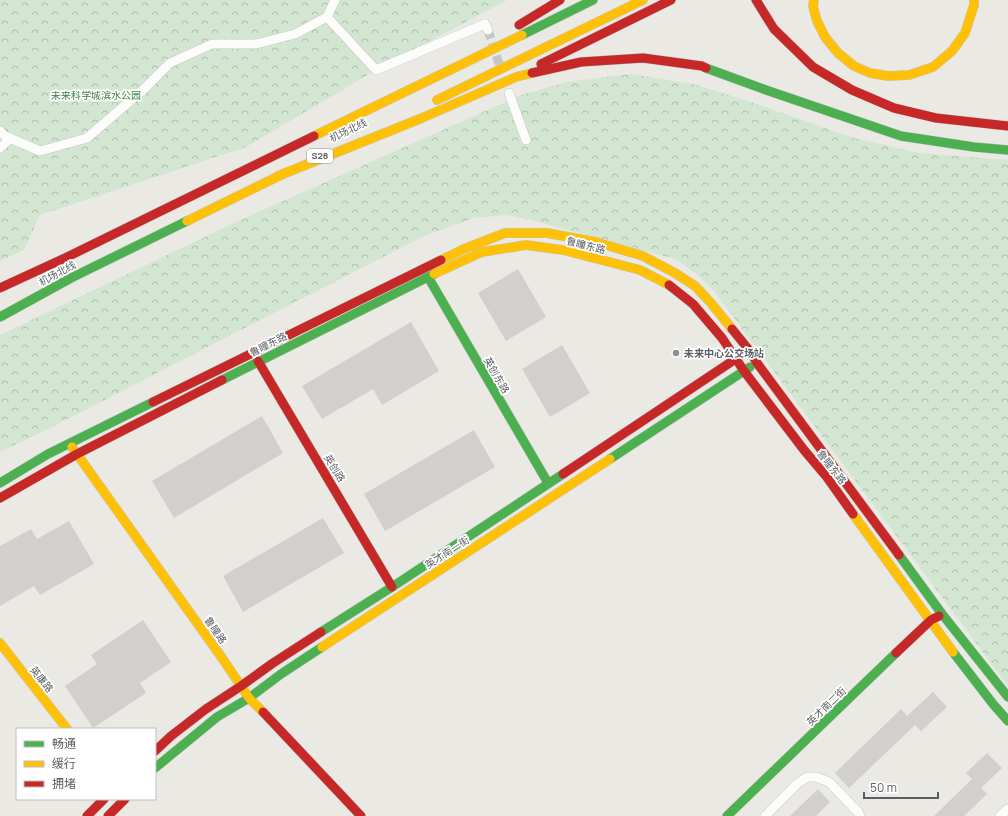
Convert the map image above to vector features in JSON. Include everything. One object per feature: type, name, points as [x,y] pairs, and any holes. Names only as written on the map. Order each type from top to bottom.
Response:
[{"type":"main road","points":[[430,80],[560,0]]},
{"type":"main road","name":"机场北线","points":[[0,288],[592,0]]},
{"type":"main road","points":[[428,104],[643,0]]},
{"type":"main road","points":[[278,176],[422,118],[516,77],[671,0]]},
{"type":"main road","points":[[756,0],[774,29],[813,67],[852,90],[894,108],[936,118],[1008,126]]},
{"type":"main road","points":[[814,3],[817,21],[825,37],[838,53],[854,66],[870,72],[888,76],[909,75],[933,67],[952,51],[965,33],[974,5],[974,0]]},
{"type":"main road","points":[[516,77],[582,62],[643,58],[702,66],[766,90],[902,136],[974,147],[1008,150]]},
{"type":"main road","name":"机场北线","points":[[0,317],[71,278],[399,118]]},
{"type":"main road","name":"鲁瞳东路","points":[[0,483],[48,454],[464,249],[505,233],[547,232],[596,242],[643,256],[675,273],[695,286],[711,303],[749,350],[756,363],[942,614],[1008,697]]},
{"type":"main road","name":"鲁瞳东路","points":[[0,498],[77,454],[428,277],[482,252],[526,245],[563,250],[640,270],[671,286],[693,304],[722,338],[744,371],[804,450],[826,476],[956,654],[1008,721]]},
{"type":"main road","name":"英创东路","points":[[428,277],[548,483]]},
{"type":"main road","name":"英才南一街","points":[[156,750],[171,736],[200,714],[273,663],[392,587],[749,350]]},
{"type":"main road","name":"英创路","points":[[258,362],[392,587]]},
{"type":"main road","name":"英才南一街","points":[[156,767],[217,717],[249,698],[281,674],[756,363]]},
{"type":"main road","name":"鲁瞳路","points":[[70,444],[249,698],[361,816]]},
{"type":"main road","name":"英才南二街","points":[[727,816],[931,620],[942,614]]},
{"type":"main road","name":"英康路","points":[[0,643],[66,728]]},
{"type":"main road","points":[[88,816],[103,800]]},
{"type":"main road","points":[[108,816],[124,800]]},
{"type":"street","points":[[0,131],[5,136],[40,151],[87,138],[144,89],[170,63],[212,44],[256,44],[295,34],[327,17],[335,0]]},
{"type":"street","points":[[327,17],[376,70],[485,24],[488,30]]},
{"type":"street","points":[[510,93],[526,140]]},
{"type":"street","points":[[0,148],[10,138]]},
{"type":"street","points":[[765,816],[806,777],[816,777],[829,782],[858,812],[860,816]]},
{"type":"street","points":[[1000,816],[1008,809]]},
{"type":"green space","name":"未来科学城滨水公园","points":[[0,0],[507,0],[376,70],[246,147],[40,215],[24,250],[0,261]]},
{"type":"green space","points":[[630,74],[693,84],[748,101],[854,138],[920,153],[1008,160],[1008,686],[714,291],[694,272],[675,259],[535,221],[507,215],[474,218],[424,236],[52,427],[0,452],[0,335],[238,221],[521,95],[567,82]]},
{"type":"building","points":[[518,269],[546,317],[506,341],[478,293]]},
{"type":"building","points":[[411,322],[439,371],[382,405],[373,389],[322,419],[302,386]]},
{"type":"building","points":[[562,345],[590,393],[550,417],[522,369]]},
{"type":"building","points":[[262,416],[283,453],[174,518],[152,481]]},
{"type":"building","points":[[474,430],[495,467],[385,531],[364,494]]},
{"type":"building","points":[[323,518],[344,553],[243,612],[223,576]]},
{"type":"building","points":[[69,521],[94,564],[40,595],[34,586],[0,606],[0,546],[31,529],[37,539]]},
{"type":"building","points":[[143,620],[171,662],[140,683],[146,693],[93,728],[65,686],[97,664],[91,655]]},
{"type":"building","points":[[933,692],[947,707],[921,731],[915,725],[849,788],[835,773],[901,709],[907,716]]},
{"type":"building","points":[[987,753],[1002,768],[981,788],[987,794],[964,816],[934,816],[972,779],[966,773]]},
{"type":"building","points":[[818,789],[830,802],[816,816],[790,816]]},
{"type":"tunnel","points":[[488,30],[502,73]]},
{"type":"traffic: fast","points":[[522,35],[593,0]]},
{"type":"traffic: fast","points":[[706,68],[901,136],[974,147],[1008,150]]},
{"type":"traffic: fast","points":[[0,317],[71,278],[187,221]]},
{"type":"traffic: fast","points":[[222,380],[434,274]]},
{"type":"traffic: fast","points":[[428,277],[548,483]]},
{"type":"traffic: fast","points":[[610,459],[750,367]]},
{"type":"traffic: fast","points":[[0,483],[48,454],[153,402]]},
{"type":"traffic: fast","points":[[321,632],[563,474]]},
{"type":"traffic: fast","points":[[899,555],[942,614],[1008,697]]},
{"type":"traffic: fast","points":[[156,767],[217,717],[249,698],[281,674],[322,647]]},
{"type":"traffic: fast","points":[[953,652],[1008,721]]},
{"type":"traffic: fast","points":[[727,816],[896,653]]},
{"type":"traffic: slow","points":[[437,100],[643,0]]},
{"type":"traffic: slow","points":[[814,0],[813,6],[817,21],[825,37],[838,53],[854,66],[870,73],[888,76],[909,75],[933,67],[952,51],[965,33],[974,5],[974,0]]},
{"type":"traffic: slow","points":[[314,136],[522,35]]},
{"type":"traffic: slow","points":[[278,176],[422,118],[516,77],[532,73]]},
{"type":"traffic: slow","points":[[187,221],[287,172]]},
{"type":"traffic: slow","points":[[441,260],[505,233],[547,233],[596,242],[643,256],[675,273],[695,286],[732,329]]},
{"type":"traffic: slow","points":[[434,274],[482,252],[526,245],[563,250],[640,270],[669,285]]},
{"type":"traffic: slow","points":[[72,447],[249,698],[263,712]]},
{"type":"traffic: slow","points":[[322,647],[610,459]]},
{"type":"traffic: slow","points":[[853,514],[953,652]]},
{"type":"traffic: slow","points":[[0,643],[66,728]]},
{"type":"traffic: jam","points":[[519,25],[560,0]]},
{"type":"traffic: jam","points":[[541,64],[671,0]]},
{"type":"traffic: jam","points":[[756,0],[774,29],[813,67],[852,90],[894,108],[936,118],[1008,126]]},
{"type":"traffic: jam","points":[[532,73],[581,62],[643,58],[702,66],[706,68]]},
{"type":"traffic: jam","points":[[0,288],[65,258],[314,136]]},
{"type":"traffic: jam","points":[[153,402],[441,260]]},
{"type":"traffic: jam","points":[[669,285],[693,304],[722,338],[744,371],[804,450],[826,476],[853,514]]},
{"type":"traffic: jam","points":[[732,329],[899,555]]},
{"type":"traffic: jam","points":[[563,474],[743,354]]},
{"type":"traffic: jam","points":[[258,361],[392,587]]},
{"type":"traffic: jam","points":[[0,498],[77,454],[222,380]]},
{"type":"traffic: jam","points":[[896,653],[931,620],[939,616]]},
{"type":"traffic: jam","points":[[156,750],[171,736],[206,709],[321,632]]},
{"type":"traffic: jam","points":[[263,712],[361,816]]},
{"type":"traffic: jam","points":[[87,816],[103,800]]},
{"type":"traffic: jam","points":[[108,816],[124,800]]},
{"type":"place","name":"未来中心公交场站","points":[[676,353]]}]
